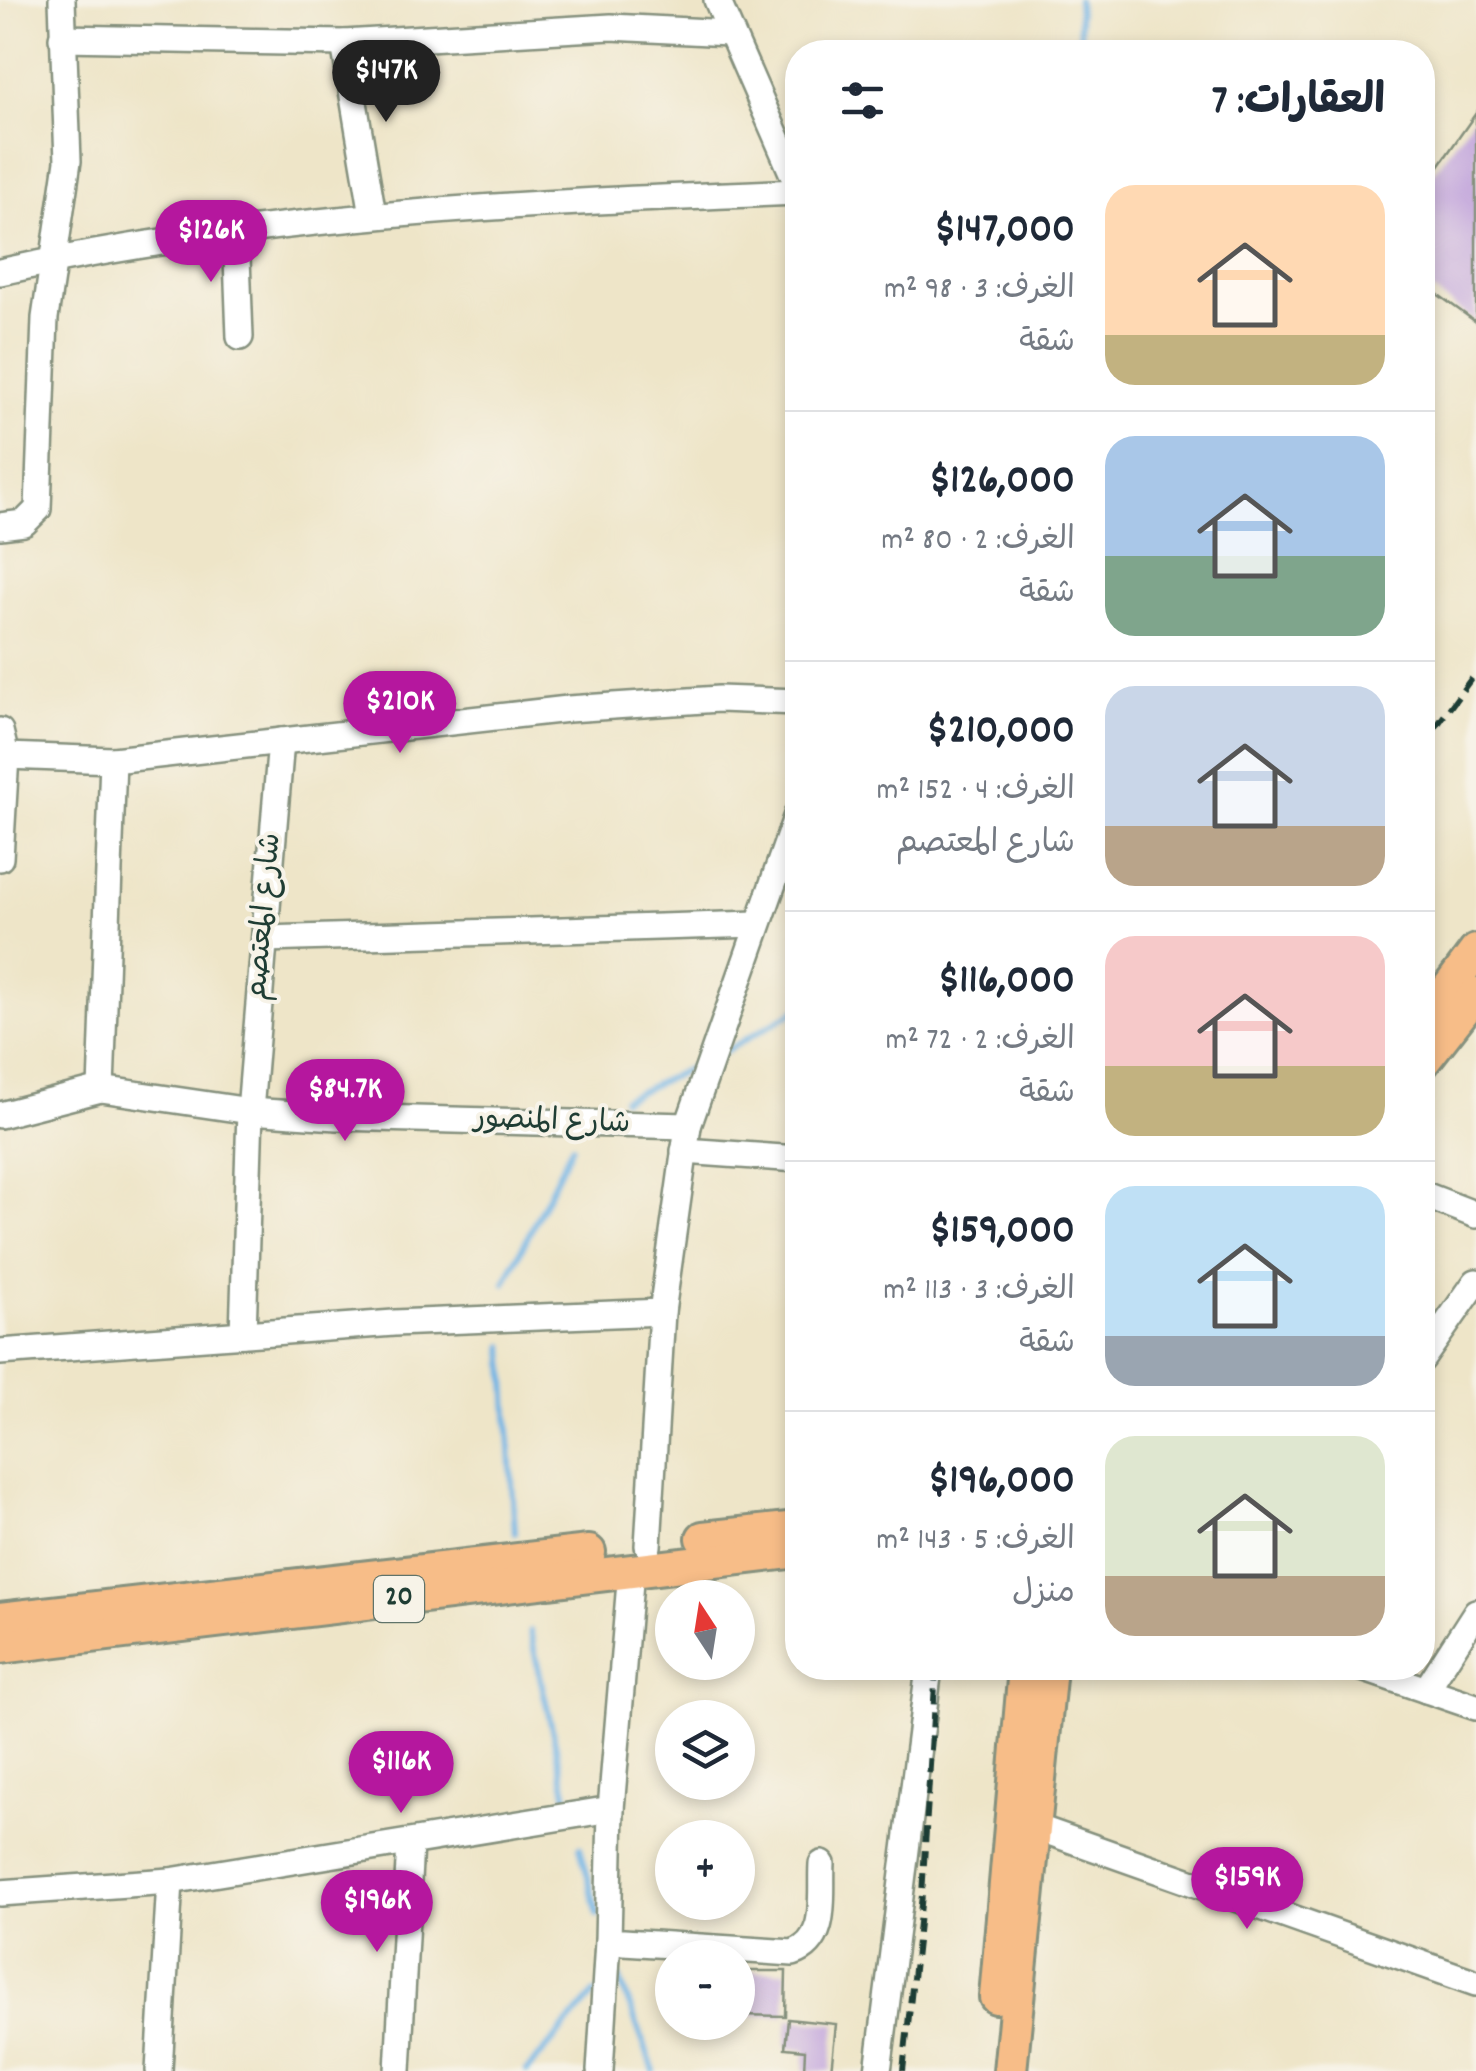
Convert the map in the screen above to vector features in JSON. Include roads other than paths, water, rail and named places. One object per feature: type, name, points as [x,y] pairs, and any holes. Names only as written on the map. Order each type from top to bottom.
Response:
[{"type":"main road","points":[[1435,1008],[1468,968]]},
{"type":"main road","points":[[1435,1037],[1468,968]]},
{"type":"main road","name":"20","points":[[0,1647],[639,1558],[785,1530]]},
{"type":"main road","name":"20","points":[[0,1618],[639,1558],[785,1552]]},
{"type":"main road","points":[[988,2071],[1024,1680]]},
{"type":"main road","points":[[1010,2071],[1038,1828],[1049,1680]]},
{"type":"street","points":[[0,526],[24,523],[38,508],[45,318],[68,161],[62,0]]},
{"type":"street","points":[[716,0],[785,159]]},
{"type":"street","points":[[62,38],[344,43],[611,27],[729,32]]},
{"type":"street","points":[[344,43],[374,215]]},
{"type":"street","points":[[0,272],[236,231],[374,215],[785,190]]},
{"type":"street","points":[[236,231],[240,337]]},
{"type":"street","points":[[0,858],[3,744],[113,760],[605,706],[719,699],[785,702]]},
{"type":"street","name":"شارع المعتصم","points":[[243,1334],[250,1111],[281,740]]},
{"type":"street","points":[[100,1089],[113,760]]},
{"type":"street","points":[[600,2071],[611,1808],[662,1312],[689,1128],[712,1049],[785,848]]},
{"type":"street","points":[[265,939],[757,924]]},
{"type":"street","name":"شارع المنصور","points":[[0,1115],[100,1089],[250,1111],[689,1128],[785,1154]]},
{"type":"street","points":[[1435,1199],[1476,1214]]},
{"type":"street","points":[[1435,1340],[1476,1282]]},
{"type":"street","points":[[0,1352],[243,1334],[662,1312]]},
{"type":"street","points":[[1435,1676],[1476,1612]]},
{"type":"street","points":[[878,2071],[928,1680]]},
{"type":"street","points":[[1397,1680],[1476,1707]]},
{"type":"street","points":[[1426,1690],[1432,1680]]},
{"type":"street","points":[[0,1892],[170,1881],[611,1808]]},
{"type":"street","points":[[1038,1828],[1476,1983]]},
{"type":"street","points":[[398,2071],[410,1843]]},
{"type":"street","points":[[608,1941],[794,1953],[806,1949],[818,1931],[822,1864]]},
{"type":"street","points":[[158,2071],[170,1881]]},
{"type":"waterway","points":[[1078,0],[1080,35],[1084,40]]},
{"type":"waterway","points":[[724,1052],[785,1017]]},
{"type":"waterway","points":[[623,1099],[703,1062]]},
{"type":"waterway","points":[[505,1283],[572,1146]]},
{"type":"waterway","points":[[504,1346],[515,1533]]},
{"type":"waterway","points":[[530,1631],[567,1796]]},
{"type":"waterway","points":[[580,1847],[598,1915]]},
{"type":"waterway","points":[[619,1977],[654,2071]]},
{"type":"waterway","points":[[527,2071],[595,1993]]},
{"type":"railway","points":[[1435,728],[1476,672]]},
{"type":"railway","points":[[903,2071],[922,1895],[935,1680]]}]
